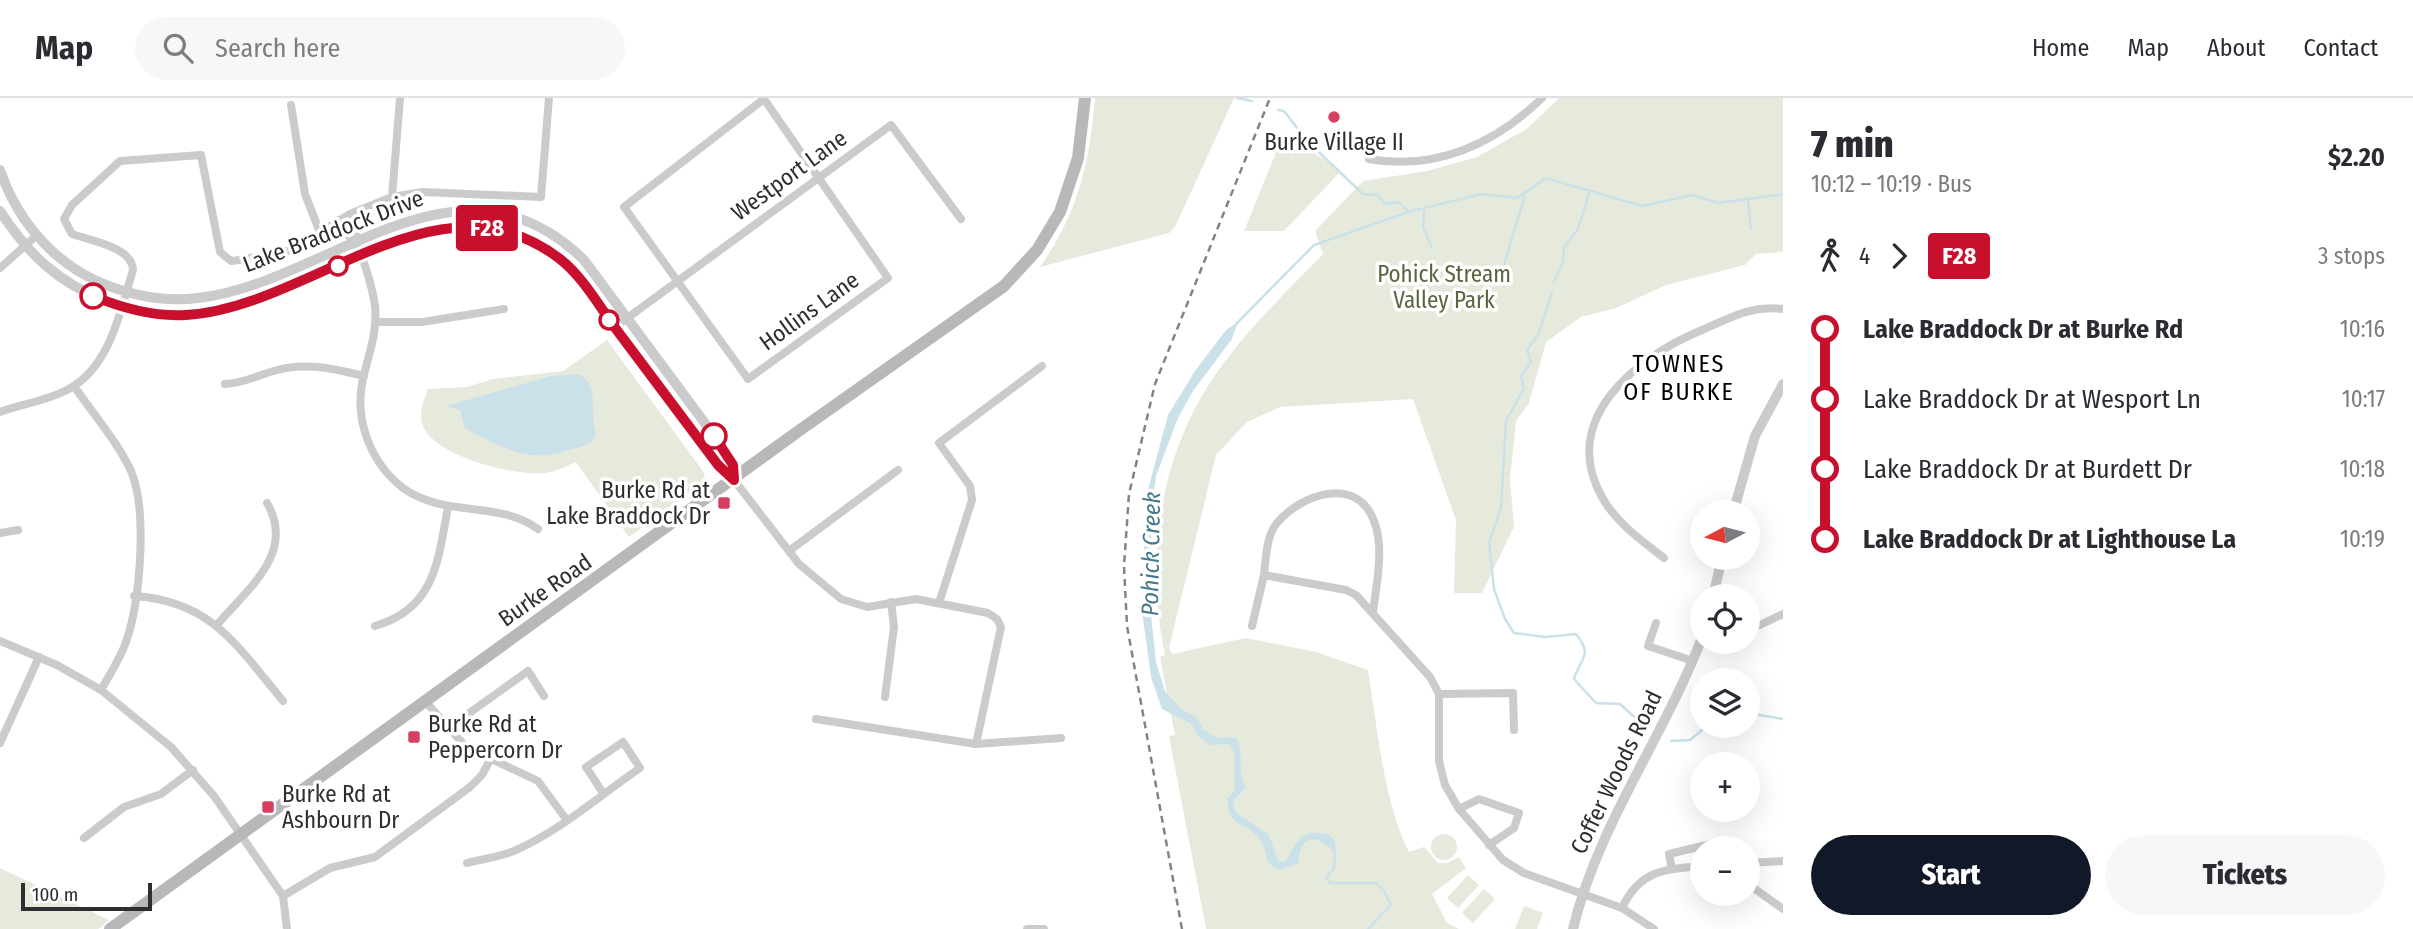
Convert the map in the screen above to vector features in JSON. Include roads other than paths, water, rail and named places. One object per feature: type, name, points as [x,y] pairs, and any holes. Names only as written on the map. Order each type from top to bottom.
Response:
[{"type":"main road","name":"Burke Road","points":[[110,929],[734,480],[843,398],[993,295],[1027,263],[1050,231],[1068,196],[1078,158],[1085,98]]},
{"type":"street","points":[[392,197],[400,98]]},
{"type":"street","points":[[0,412],[74,386],[105,350],[133,270],[132,261],[126,254],[72,234],[64,219],[72,205],[120,161],[201,155],[220,252],[231,261],[292,250],[319,230],[392,197],[423,192],[541,197],[549,98]]},
{"type":"street","points":[[1369,159],[1403,163],[1460,152],[1510,127],[1542,98]]},
{"type":"street","points":[[676,283],[624,206],[764,99],[817,176]]},
{"type":"street","points":[[291,105],[305,194],[319,230]]},
{"type":"street","name":"Westport Lane","points":[[615,327],[817,176],[891,125],[961,219]]},
{"type":"street","name":"Lake Braddock Drive","points":[[0,170],[14,202],[36,236],[75,269],[126,292],[172,299],[218,295],[434,214],[469,211],[504,216],[543,230],[571,248],[627,318],[727,453],[734,480]]},
{"type":"street","name":"Hollins Lane","points":[[676,283],[748,379],[888,278],[817,176]]},
{"type":"street","name":"Lake Braddock Drive","points":[[0,211],[25,246],[67,282],[122,306],[171,315],[221,310],[420,233],[452,226],[510,233],[536,243],[561,260],[615,327],[718,465],[734,480],[806,572],[841,598],[867,607],[916,599],[988,612],[997,619],[1001,627],[976,744]]},
{"type":"street","points":[[350,214],[357,229],[354,242]]},
{"type":"street","points":[[338,220],[344,235],[354,242],[374,301],[376,322],[364,376],[362,418],[367,439],[377,460],[410,492],[430,503],[517,515],[538,529]]},
{"type":"street","points":[[0,268],[36,236]]},
{"type":"street","points":[[1664,558],[1624,526],[1597,488],[1589,449],[1602,407],[1625,378],[1682,338],[1742,312],[1757,308],[1783,309]]},
{"type":"street","points":[[376,322],[422,322],[504,309]]},
{"type":"street","points":[[225,384],[248,382],[278,370],[304,366],[330,368],[364,376]]},
{"type":"street","points":[[939,603],[972,500],[970,486],[939,443],[1042,366]]},
{"type":"street","points":[[1737,500],[1752,445],[1783,384]]},
{"type":"street","points":[[74,386],[120,452],[136,487],[141,528],[134,596],[125,644],[101,690]]},
{"type":"street","points":[[789,551],[898,470]]},
{"type":"street","points":[[1252,626],[1271,532],[1276,523],[1313,497],[1340,492],[1367,507],[1374,520],[1379,547],[1373,613]]},
{"type":"street","points":[[217,625],[273,554],[277,520],[267,503]]},
{"type":"street","points":[[374,626],[397,620],[427,588],[438,561],[448,507]]},
{"type":"street","points":[[0,533],[18,530]]},
{"type":"street","points":[[1264,575],[1346,590],[1373,613],[1430,677],[1439,694],[1441,770],[1445,785],[1459,809],[1503,860],[1524,873],[1622,908],[1654,929]]},
{"type":"street","points":[[134,596],[184,606],[217,625],[283,701]]},
{"type":"street","points":[[884,697],[894,627],[891,602]]},
{"type":"street","points":[[1760,625],[1783,614]]},
{"type":"street","points":[[1656,622],[1648,646],[1693,661]]},
{"type":"street","points":[[0,641],[39,657],[101,690],[146,724],[193,771],[243,833],[283,896],[287,929]]},
{"type":"street","name":"Coffer Woods Road","points":[[1573,929],[1602,845],[1696,654]]},
{"type":"street","points":[[0,743],[39,657]]},
{"type":"street","points":[[447,729],[528,671],[544,696]]},
{"type":"street","points":[[1439,694],[1513,693],[1514,730]]},
{"type":"street","points":[[425,701],[447,729],[466,747],[538,781],[566,820]]},
{"type":"street","points":[[816,719],[976,744],[1061,738]]},
{"type":"street","points":[[467,863],[510,852],[566,820],[640,768],[623,742],[586,768],[604,793]]},
{"type":"street","points":[[283,896],[330,868],[375,857],[470,787],[482,775],[490,760]]},
{"type":"street","points":[[84,838],[124,807],[161,793],[193,771]]},
{"type":"street","points":[[1459,809],[1479,799],[1519,813],[1514,828],[1489,845]]},
{"type":"street","points":[[1672,869],[1669,854],[1690,849]]},
{"type":"street","points":[[1760,862],[1783,861]]},
{"type":"street","points":[[1622,908],[1629,894],[1644,877],[1690,867]]},
{"type":"street","points":[[1760,893],[1783,909]]},
{"type":"street","points":[[1027,929],[1044,929]]},
{"type":"water","points":[[1238,322],[1232,339],[1193,391],[1178,418],[1156,476],[1151,512],[1151,615],[1156,662],[1165,691],[1181,709],[1196,717],[1203,729],[1217,738],[1236,737],[1239,743],[1241,775],[1246,787],[1233,801],[1236,812],[1269,835],[1278,861],[1286,861],[1298,841],[1306,834],[1330,835],[1335,842],[1336,855],[1324,843],[1317,840],[1307,841],[1303,845],[1298,863],[1280,870],[1268,863],[1258,837],[1231,815],[1227,799],[1235,789],[1234,751],[1228,744],[1210,745],[1201,739],[1190,723],[1162,709],[1151,677],[1142,611],[1146,497],[1168,415],[1195,371],[1226,330]]},
{"type":"water","points":[[578,374],[584,377],[591,387],[596,436],[585,445],[562,452],[549,455],[524,454],[500,446],[465,428],[460,410],[446,406],[551,376]]},
{"type":"waterway","points":[[1237,98],[1252,101]]},
{"type":"waterway","points":[[1278,110],[1284,111],[1307,141],[1363,194],[1377,195],[1386,204],[1399,202],[1408,212]]},
{"type":"waterway","name":"Pohick Creek","points":[[1236,324],[1314,245],[1408,212],[1481,194],[1517,198],[1546,178],[1642,206],[1693,195],[1718,203],[1783,194]]},
{"type":"waterway","points":[[1554,282],[1563,262],[1564,247],[1578,229],[1590,190]]},
{"type":"waterway","points":[[1504,265],[1525,195]]},
{"type":"waterway","points":[[1748,201],[1751,229]]},
{"type":"waterway","points":[[1424,211],[1423,227],[1432,248]]},
{"type":"waterway","points":[[1552,292],[1539,333],[1527,350],[1531,362],[1521,377],[1524,388],[1506,421],[1501,508],[1489,542],[1494,589],[1505,619],[1514,633],[1545,637],[1576,634],[1585,652],[1574,679],[1596,703],[1620,704],[1641,723]]},
{"type":"waterway","points":[[1760,715],[1783,719]]},
{"type":"waterway","points":[[1671,741],[1692,738]]},
{"type":"waterway","name":"Pohick Creek","points":[[1335,853],[1334,868],[1327,877],[1329,883],[1376,883],[1384,891],[1391,905],[1368,929]]},
{"type":"railway","points":[[1182,929],[1127,626],[1124,566],[1129,494],[1155,384],[1270,98]]},
{"type":"place","name":"Burke Village II","points":[[1334,117]]},
{"type":"place","name":"Burke Rd at Lake Braddock Dr","points":[[724,503]]},
{"type":"place","name":"Burke Rd at Peppercorn Dr","points":[[414,737]]},
{"type":"place","name":"Burke Rd at Ashbourn Dr","points":[[268,807]]},
{"type":"district","name":"TOWNES OF BURKE","points":[[1679,378]]},
{"type":"park label","name":"Pohick Stream Valley Park","points":[[1444,287]]}]
